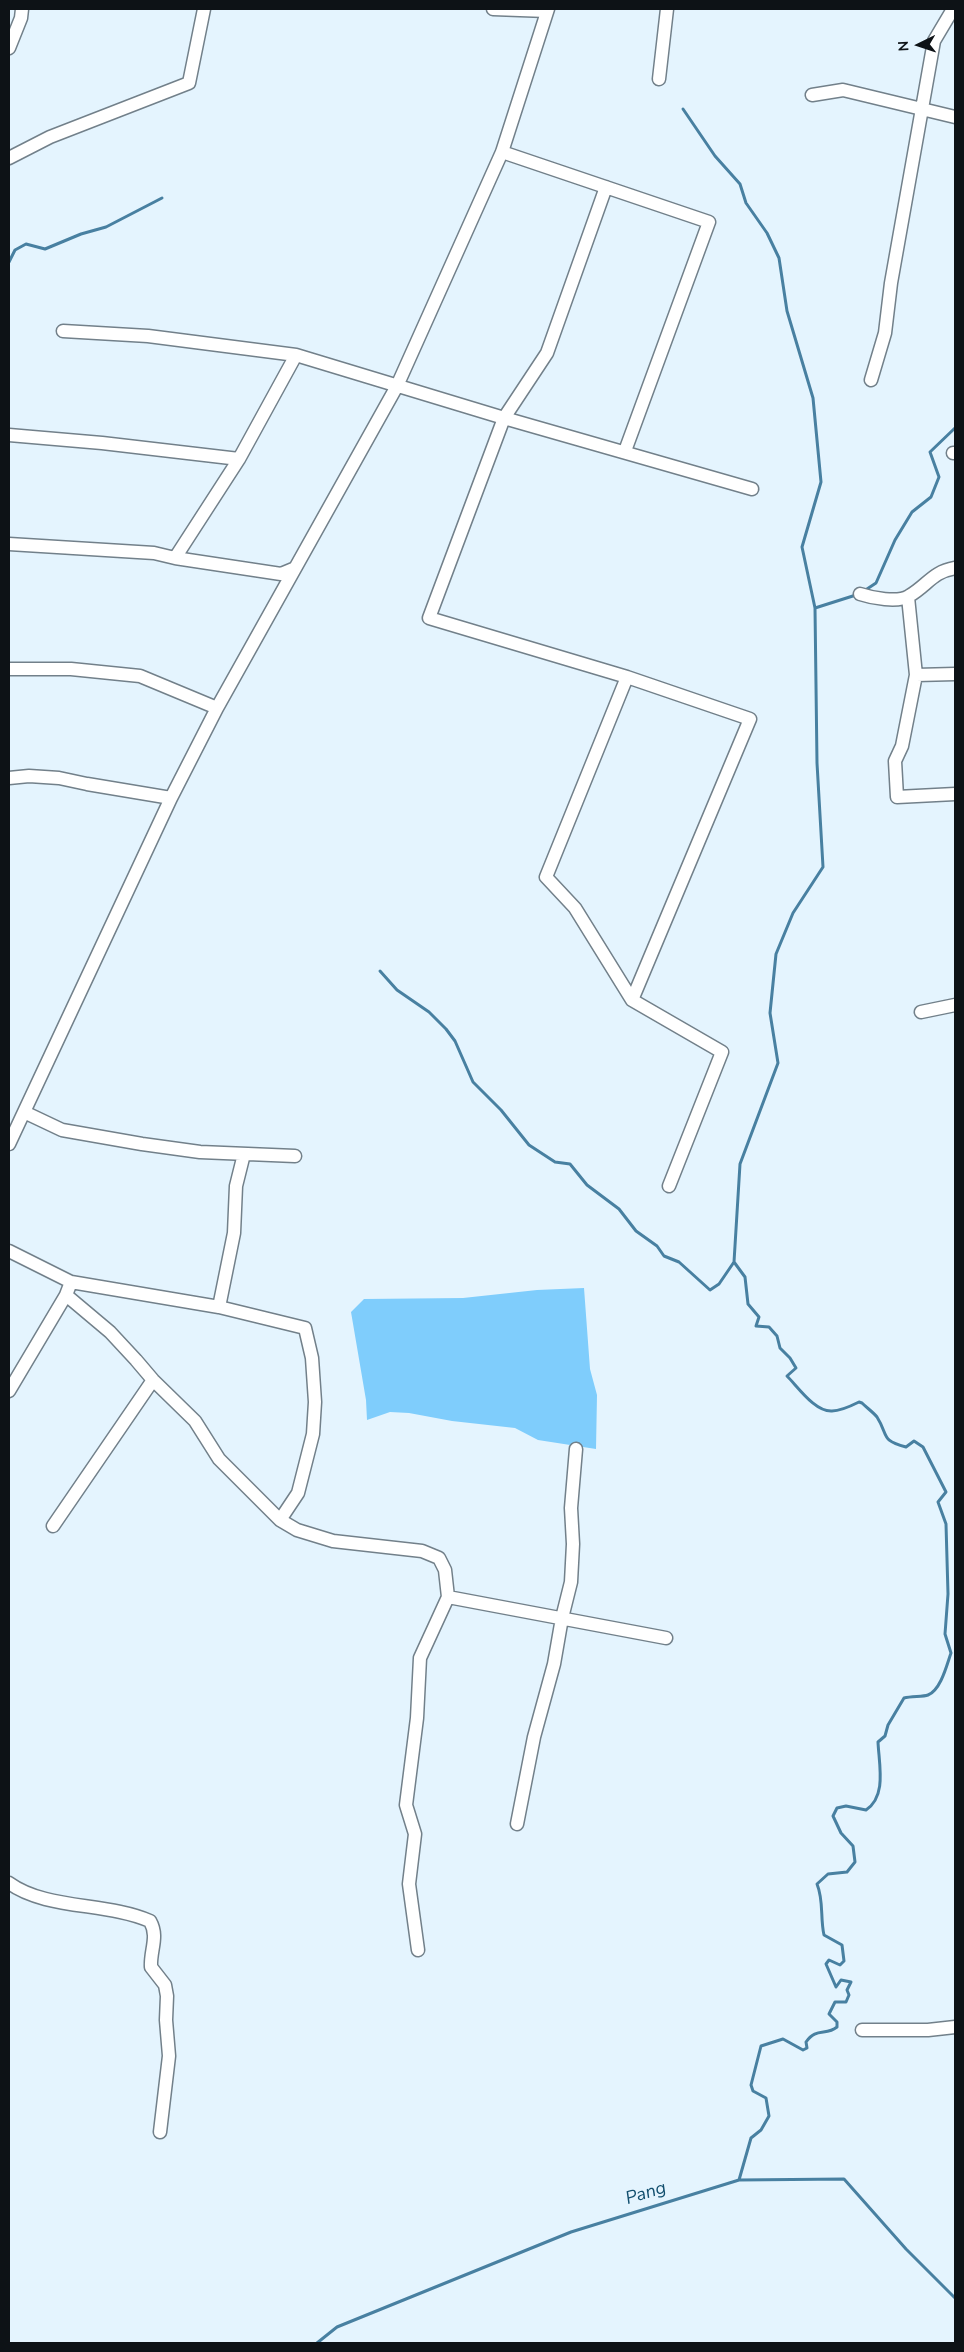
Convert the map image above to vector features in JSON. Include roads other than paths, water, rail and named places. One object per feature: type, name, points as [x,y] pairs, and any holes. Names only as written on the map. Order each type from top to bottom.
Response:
[{"type":"street","points":[[9,48],[22,18],[22,9]]},
{"type":"street","points":[[9,158],[50,137],[189,83],[204,9]]},
{"type":"street","points":[[9,1144],[171,798],[217,708],[397,386],[502,152],[547,10],[493,9]]},
{"type":"street","points":[[659,79],[667,9]]},
{"type":"street","points":[[870,380],[885,333],[891,283],[934,41],[951,11]]},
{"type":"street","points":[[812,95],[843,90],[955,117]]},
{"type":"street","points":[[502,152],[709,222],[626,451]]},
{"type":"street","points":[[606,187],[547,353],[504,418],[429,618],[627,677],[750,720],[632,1000]]},
{"type":"street","points":[[63,332],[148,336],[296,355],[504,418],[626,451],[752,489]]},
{"type":"street","points":[[175,558],[239,459],[296,355]]},
{"type":"street","points":[[9,435],[102,443],[239,459]]},
{"type":"street","points":[[9,544],[154,553],[175,558],[281,574],[293,569]]},
{"type":"street","points":[[860,594],[875,600],[908,598],[941,570],[955,568]]},
{"type":"street","points":[[908,598],[916,675],[902,746],[895,761],[897,797],[955,794]]},
{"type":"street","points":[[9,669],[70,669],[140,676],[217,708]]},
{"type":"street","points":[[916,675],[955,674]]},
{"type":"street","points":[[627,677],[546,877],[576,908],[632,1000],[722,1052],[668,1186]]},
{"type":"street","points":[[9,778],[29,776],[59,778],[171,798]]},
{"type":"street","points":[[921,1012],[955,1005]]},
{"type":"street","points":[[24,1112],[62,1130],[190,1151],[295,1156]]},
{"type":"street","points":[[219,1307],[234,1233],[236,1186],[244,1154]]},
{"type":"street","points":[[9,1252],[71,1282],[219,1307],[305,1328],[312,1358],[315,1402],[313,1434],[298,1493],[280,1520]]},
{"type":"street","points":[[9,1391],[66,1295],[71,1282]]},
{"type":"street","points":[[66,1295],[110,1332],[153,1380],[195,1422],[219,1458],[280,1520],[297,1530],[332,1541],[422,1551],[439,1558],[446,1570],[448,1597],[420,1658],[417,1718],[406,1805],[415,1834],[409,1884],[418,1950]]},
{"type":"street","points":[[54,1526],[153,1380]]},
{"type":"street","points":[[517,1824],[534,1737],[554,1664],[562,1618],[571,1582],[573,1544],[571,1508],[576,1449]]},
{"type":"street","points":[[448,1597],[666,1638]]},
{"type":"street","points":[[9,1883],[33,1896],[117,1911],[150,1921],[155,1930],[151,1967],[165,1985],[167,1996],[166,2020],[170,2056],[160,2132]]},
{"type":"street","points":[[862,2030],[928,2030],[955,2027]]},
{"type":"waterway","points":[[683,109],[715,156],[740,184],[746,203],[767,233],[779,258],[787,311],[813,398],[821,482],[802,547],[815,608],[817,763],[823,867],[793,913],[776,954],[770,1013],[778,1063],[740,1164],[734,1262],[745,1277],[748,1304],[759,1317],[756,1326],[769,1327],[777,1336],[780,1348],[790,1358],[796,1368],[787,1376],[807,1398],[819,1408],[832,1411],[859,1402],[862,1403],[877,1417],[886,1436],[892,1442],[906,1447],[914,1441],[923,1447],[946,1492],[938,1502],[946,1524],[948,1594],[945,1634],[951,1653],[937,1688],[928,1695],[904,1698],[888,1725],[885,1736],[878,1742],[880,1779],[877,1797],[873,1804],[866,1810],[846,1806],[837,1808],[833,1816],[841,1833],[853,1846],[855,1862],[847,1872],[828,1874],[817,1884],[824,1935],[842,1945],[844,1961],[840,1965],[829,1960],[826,1964],[836,1987],[841,1980],[851,1982],[847,1990],[849,1995],[846,2002],[835,2002],[829,2014],[837,2022],[837,2027],[810,2037],[806,2042],[807,2048],[803,2050],[783,2039],[761,2046],[751,2085],[753,2091],[766,2098],[769,2116],[761,2130],[751,2138],[739,2180]]},
{"type":"waterway","points":[[9,262],[15,250],[26,244],[45,249],[81,234],[106,227],[162,198]]},
{"type":"waterway","points":[[864,591],[876,583],[895,540],[912,512],[931,497],[939,477],[930,452],[955,428]]},
{"type":"waterway","points":[[815,608],[856,595]]},
{"type":"waterway","points":[[380,971],[397,990],[429,1012],[446,1029],[455,1041],[473,1082],[501,1110],[529,1145],[555,1162],[570,1164],[587,1185],[619,1209],[636,1231],[657,1246],[664,1256],[679,1262],[710,1290],[719,1284],[734,1262]]},
{"type":"waterway","name":"Pang","points":[[317,2343],[337,2327],[571,2232],[739,2180],[844,2179],[906,2249],[955,2298]]}]
